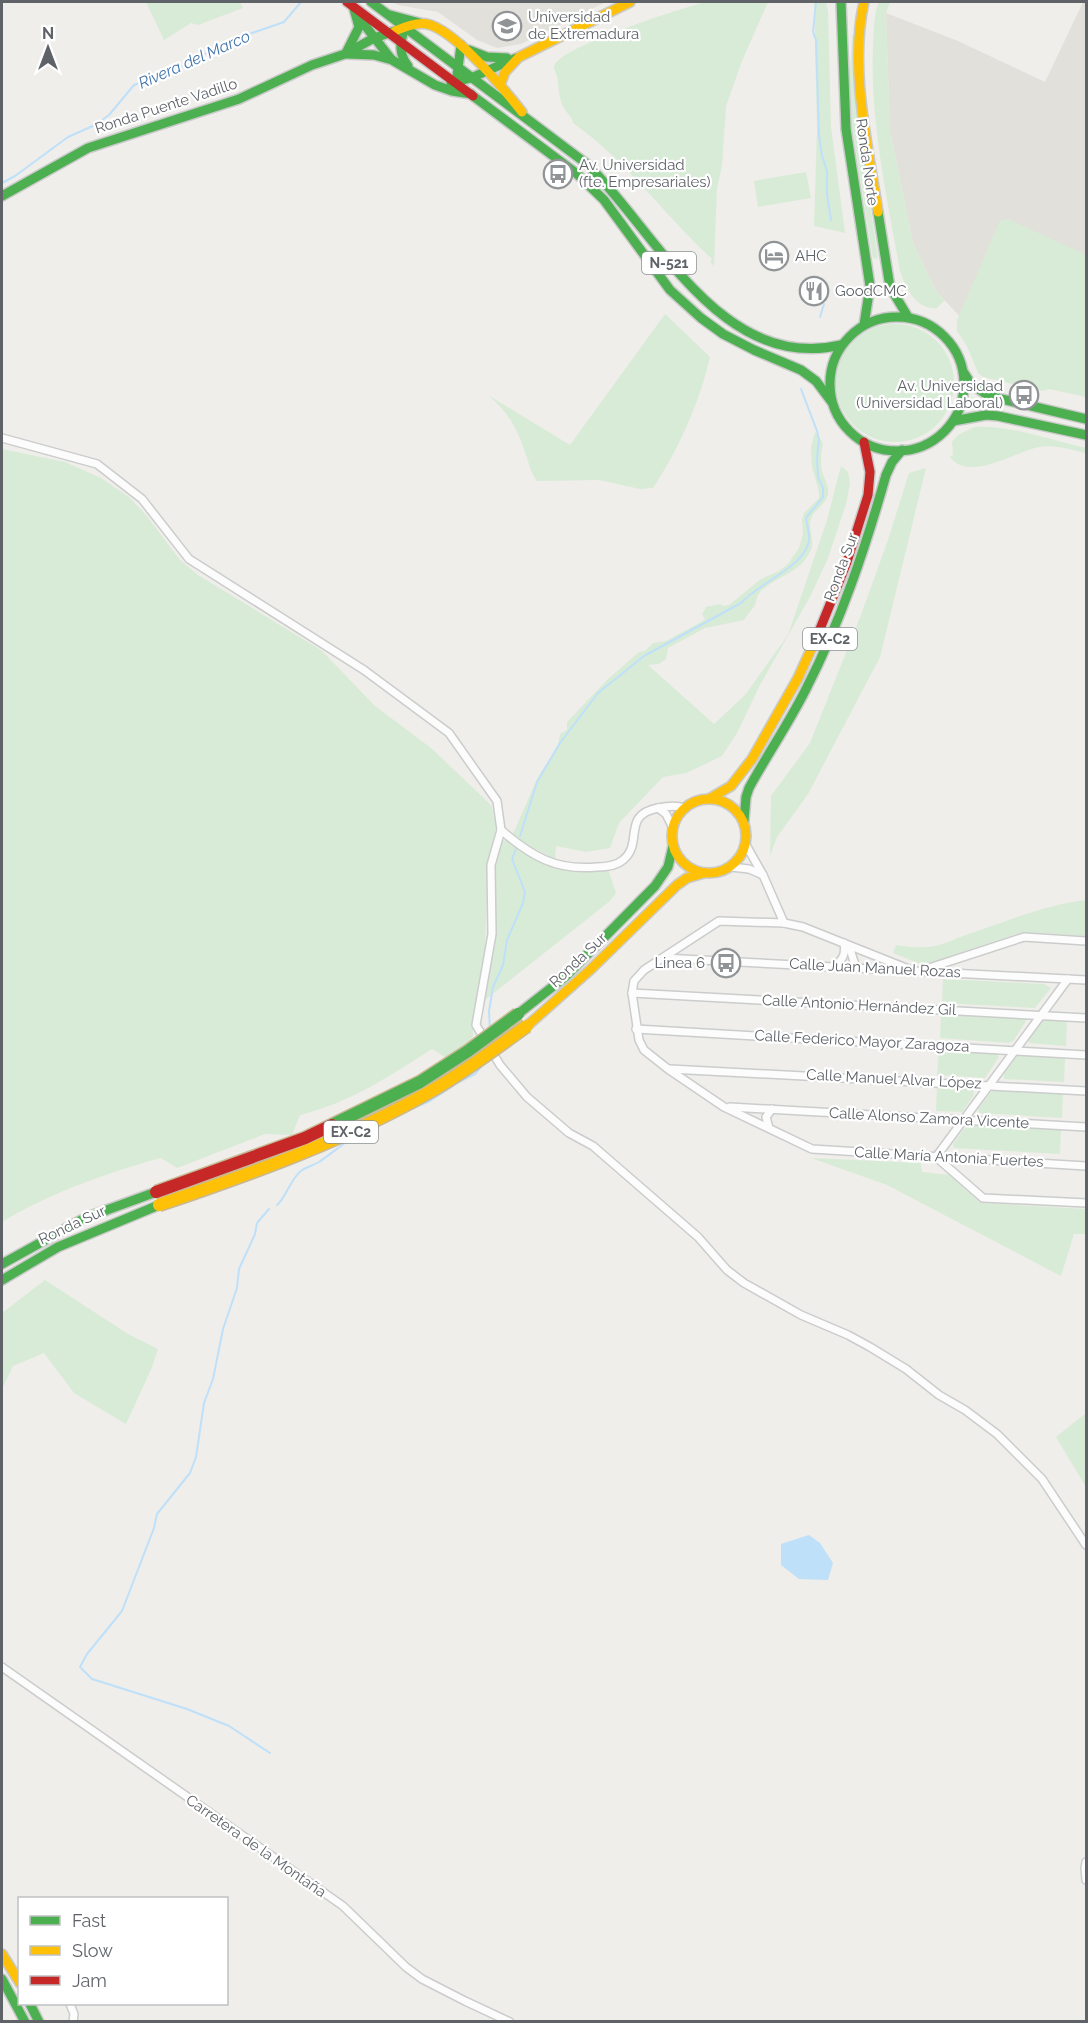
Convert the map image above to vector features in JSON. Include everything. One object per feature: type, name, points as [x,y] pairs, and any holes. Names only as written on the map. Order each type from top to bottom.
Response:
[{"type":"main road","name":"N-521","points":[[371,2],[587,164],[615,192],[678,274],[709,306],[739,328],[779,346],[807,351],[841,345]]},
{"type":"main road","points":[[435,85],[456,83],[471,78],[630,2]]},
{"type":"main road","name":"Ronda Norte","points":[[841,2],[846,129],[870,286],[864,325]]},
{"type":"main road","name":"Ronda Norte","points":[[864,2],[859,56],[862,111],[890,287],[908,317]]},
{"type":"main road","name":"N-521","points":[[350,3],[576,173],[597,194],[670,290],[723,334],[773,360],[801,370],[816,381],[831,401],[840,421],[854,436],[872,447],[893,451],[914,449],[933,441],[954,421],[962,402],[965,381],[956,350],[939,331],[922,321],[908,317],[885,317],[864,325],[841,345],[834,355],[829,384],[831,401]]},
{"type":"main road","name":"Ronda Puente Vadillo","points":[[350,3],[392,60]]},
{"type":"main road","points":[[390,15],[426,24],[480,56],[499,59],[519,57]]},
{"type":"main road","points":[[345,54],[359,28],[360,19]]},
{"type":"main road","name":"Ronda Puente Vadillo","points":[[2,196],[88,148],[239,99],[312,65],[345,54],[374,38],[405,27],[426,24]]},
{"type":"main road","points":[[405,27],[400,41],[402,59],[412,72]]},
{"type":"main road","points":[[456,83],[461,45]]},
{"type":"main road","points":[[461,45],[500,85],[527,118]]},
{"type":"main road","name":"Ronda Puente Vadillo","points":[[345,54],[374,55],[392,60],[435,85],[471,94]]},
{"type":"main road","points":[[500,85],[505,72],[519,57]]},
{"type":"main road","name":"N-521","points":[[963,372],[971,384],[988,396],[1086,419]]},
{"type":"main road","points":[[954,421],[986,415],[998,416],[1086,435]]},
{"type":"main road","name":"Ronda Sur","points":[[709,799],[737,780],[757,751],[798,678],[828,612],[847,562],[868,495],[870,472],[864,442]]},
{"type":"main road","name":"Ronda Sur","points":[[744,821],[749,788],[806,690],[830,641],[857,573],[886,476],[892,462],[902,450]]},
{"type":"main road","points":[[709,799],[729,805],[744,821]]},
{"type":"main road","name":"EX-C2","points":[[685,808],[700,800],[709,799]]},
{"type":"main road","points":[[673,828],[685,808]]},
{"type":"main road","name":"EX-C2","points":[[744,821],[747,833],[746,846]]},
{"type":"main road","name":"EX-C2","points":[[673,828],[673,846]]},
{"type":"main road","points":[[673,846],[677,856],[685,864],[704,873]]},
{"type":"main road","name":"Ronda Sur","points":[[2,1264],[85,1218],[305,1138],[420,1082],[468,1051],[565,976],[655,886],[668,867],[673,846]]},
{"type":"main road","points":[[730,867],[741,857],[746,846]]},
{"type":"main road","name":"EX-C2","points":[[704,873],[715,873],[730,867]]},
{"type":"main road","name":"Ronda Sur","points":[[2,1280],[68,1241],[159,1205],[263,1170],[343,1136],[433,1090],[527,1026],[591,969],[677,885],[687,878],[704,873]]},
{"type":"main road","points":[[2,1954],[18,1980]]},
{"type":"main road","points":[[2,1979],[25,2022]]},
{"type":"main road","points":[[30,2005],[39,2022]]},
{"type":"street","points":[[2,438],[97,464],[142,499],[189,559],[364,670],[448,733],[497,801],[501,830],[491,866],[492,934],[476,1025],[500,1065],[527,1097],[569,1133],[593,1146],[698,1237],[728,1270],[744,1282],[801,1315],[870,1347],[906,1369],[939,1395],[965,1410],[997,1434],[1042,1479],[1086,1545]]},
{"type":"street","points":[[501,830],[522,848],[545,860],[578,869],[608,867],[624,860],[631,850],[635,821],[647,811],[673,806],[685,808]]},
{"type":"street","points":[[658,808],[666,814],[673,828]]},
{"type":"street","points":[[746,846],[763,875],[784,923]]},
{"type":"street","points":[[730,867],[749,869],[763,875]]},
{"type":"street","points":[[768,1128],[724,1107],[668,1069],[641,1046],[636,1029],[632,993],[634,981],[644,970],[719,921],[784,923],[803,927],[911,970]]},
{"type":"street","points":[[921,971],[1024,937],[1086,941]]},
{"type":"street","points":[[685,942],[685,955],[689,959]]},
{"type":"street","points":[[832,966],[843,957],[844,943]]},
{"type":"street","points":[[844,943],[850,950],[856,968]]},
{"type":"street","points":[[866,968],[870,965],[871,954]]},
{"type":"street","name":"Calle Juan Manuel Rozas","points":[[663,958],[1086,980]]},
{"type":"street","points":[[960,958],[957,964],[962,973]]},
{"type":"street","points":[[1068,979],[936,1157],[983,1198],[1086,1203]]},
{"type":"street","name":"Calle Antonio Hernández Gil","points":[[632,993],[1086,1018]]},
{"type":"street","name":"Calle Federico Mayor Zaragoza","points":[[636,1029],[1086,1054]]},
{"type":"street","name":"Calle Manuel Alvar López","points":[[668,1069],[990,1084],[1086,1091]]},
{"type":"street","points":[[696,1088],[695,1076],[700,1070]]},
{"type":"street","name":"Calle Alonso Zamora Vicente","points":[[724,1107],[1086,1127]]},
{"type":"street","points":[[768,1128],[766,1117],[772,1109]]},
{"type":"street","name":"Calle María Antonia Fuertes","points":[[768,1128],[812,1149],[1086,1166]]},
{"type":"street","name":"Carretera de la Montaña","points":[[2,1667],[343,1906],[406,1967],[422,1979],[510,2022]]},
{"type":"street","points":[[1086,1862],[1086,1880]]},
{"type":"street","points":[[70,2005],[74,2014],[73,2022]]},
{"type":"shaded area","name":"Universidad de Extremadura","points":[[393,2],[604,3],[521,44],[497,48],[477,40],[438,12],[398,5]]},
{"type":"shaded area","points":[[1083,2],[1086,2],[1086,397],[978,336],[936,291],[913,243],[890,131],[886,13],[958,41],[1045,82]]},
{"type":"green space","points":[[146,2],[240,2],[243,8],[198,25],[191,23],[164,40]]},
{"type":"green space","points":[[706,2],[768,2],[742,61],[726,106],[722,166],[717,188],[714,266],[710,262],[712,259],[628,171],[593,138],[573,123],[561,100],[554,67],[560,59],[597,39]]},
{"type":"green space","points":[[814,2],[826,2],[828,11],[831,127],[845,233],[814,226],[817,128]]},
{"type":"green space","points":[[879,2],[890,2],[886,13],[890,131],[913,243],[936,291],[945,300],[937,308],[923,305],[913,297],[900,271],[880,159],[874,103],[874,30]]},
{"type":"green space","points":[[852,35],[855,35],[855,99],[878,258],[873,259],[852,128],[849,67]]},
{"type":"green space","points":[[806,172],[811,198],[758,207],[754,181]]},
{"type":"green space","points":[[1008,219],[1084,254],[1086,259],[1086,397],[1049,389],[1042,391],[983,377],[978,373],[967,346],[957,331],[957,320],[999,223],[1001,220]]},
{"type":"green space","points":[[665,314],[710,357],[687,425],[653,488],[640,489],[599,480],[537,481],[512,422],[502,408],[488,395],[570,445]]},
{"type":"green space","points":[[895,324],[918,328],[937,341],[950,360],[954,383],[950,406],[937,425],[918,438],[895,442],[872,438],[853,425],[840,406],[836,383],[840,360],[853,341],[872,328]]},
{"type":"green space","points":[[974,427],[1002,428],[1031,434],[1086,448],[1086,453],[1045,446],[980,466],[969,467],[958,464],[950,457],[953,455],[952,442],[958,435]]},
{"type":"green space","points":[[815,432],[823,443],[821,467],[828,493],[826,500],[810,520],[812,547],[806,559],[761,591],[755,605],[744,620],[705,628],[668,648],[666,659],[659,664],[648,665],[714,724],[745,695],[788,635],[827,520],[841,466],[848,472],[850,483],[846,504],[828,558],[811,595],[760,685],[737,733],[722,756],[686,773],[663,777],[619,823],[610,848],[586,852],[556,846],[555,859],[527,845],[513,834],[537,779],[558,745],[560,734],[567,730],[567,722],[608,679],[639,652],[645,651],[653,643],[666,641],[701,622],[705,619],[702,614],[706,607],[729,605],[761,579],[788,564],[799,548],[803,534],[804,513],[819,498],[812,467],[811,447]]},
{"type":"green space","points":[[2,449],[65,462],[101,478],[129,497],[146,515],[180,560],[198,575],[321,650],[375,706],[431,748],[489,803],[492,807],[496,828],[488,862],[485,947],[476,997],[473,1036],[465,1048],[448,1059],[432,1049],[385,1079],[352,1096],[300,1115],[292,1135],[265,1134],[177,1168],[161,1158],[140,1164],[59,1193],[2,1222]]},
{"type":"green space","points":[[926,468],[880,657],[808,794],[777,837],[770,856],[771,796],[810,743],[861,615],[909,473]]},
{"type":"green space","points":[[504,840],[534,858],[556,867],[581,871],[608,869],[616,893],[610,901],[485,1000],[495,935],[495,864],[500,843]]},
{"type":"green space","points":[[1086,900],[1086,936],[1022,932],[923,965],[893,953],[896,945],[922,947],[940,945],[1033,912]]},
{"type":"green space","points":[[943,979],[1044,984],[1051,988],[1035,1008],[942,1003]]},
{"type":"green space","points":[[941,1015],[1025,1019],[1026,1021],[1014,1040],[1009,1043],[940,1038]]},
{"type":"green space","points":[[1043,1020],[1067,1021],[1066,1046],[1029,1043],[1028,1039]]},
{"type":"green space","points":[[939,1050],[995,1053],[999,1057],[985,1078],[937,1075]]},
{"type":"green space","points":[[1018,1055],[1065,1058],[1064,1082],[1004,1079],[1004,1073]]},
{"type":"green space","points":[[937,1087],[971,1089],[974,1095],[962,1112],[936,1111]]},
{"type":"green space","points":[[992,1091],[1063,1094],[1062,1118],[979,1113],[978,1109]]},
{"type":"green space","points":[[967,1125],[1061,1130],[1060,1154],[954,1148],[953,1144]]},
{"type":"green space","points":[[811,1158],[921,1163],[922,1172],[949,1175],[981,1203],[1086,1209],[1086,1234],[1074,1234],[1061,1276],[887,1185]]},
{"type":"green space","points":[[45,1280],[128,1334],[158,1349],[126,1424],[74,1393],[44,1353],[13,1366],[2,1389],[2,1313]]},
{"type":"green space","points":[[1086,1413],[1086,1487],[1056,1437]]},
{"type":"water","points":[[809,1535],[820,1543],[833,1563],[828,1580],[799,1579],[781,1565],[781,1544]]},
{"type":"waterway","name":"Rivera del Marco","points":[[2,183],[68,137],[95,125],[109,115],[134,85],[179,68],[229,41],[284,22],[301,2]]},
{"type":"waterway","points":[[816,2],[813,32],[816,40],[819,136],[827,171],[827,195],[831,220]]},
{"type":"waterway","points":[[820,317],[824,304]]},
{"type":"waterway","points":[[520,836],[537,782],[560,743],[598,693],[644,656],[741,603],[790,567],[805,550],[809,541],[806,518],[823,497],[823,488],[818,477],[819,440],[801,389]]},
{"type":"waterway","points":[[490,1030],[489,1011],[493,987],[503,965],[507,940],[523,903],[525,892],[512,859],[516,849]]},
{"type":"waterway","points":[[404,1112],[430,1101],[475,1074],[485,1062]]},
{"type":"waterway","points":[[277,1205],[294,1178],[302,1170],[319,1162],[354,1137]]},
{"type":"waterway","points":[[269,1209],[257,1223],[255,1234],[239,1269],[237,1288],[223,1329],[213,1379],[204,1403],[196,1457],[190,1473],[157,1514],[154,1528],[122,1611],[87,1654],[80,1667],[92,1679],[187,1709],[229,1726],[270,1753]]},
{"type":"traffic: fast","points":[[371,2],[587,164],[696,291],[727,318],[761,338],[799,348],[841,345]]},
{"type":"traffic: fast","points":[[841,2],[846,129],[870,286],[864,325]]},
{"type":"traffic: fast","points":[[346,53],[359,27],[354,9]]},
{"type":"traffic: fast","points":[[390,15],[420,23]]},
{"type":"traffic: fast","points":[[360,19],[391,59]]},
{"type":"traffic: fast","points":[[405,27],[401,47],[408,66]]},
{"type":"traffic: fast","points":[[2,196],[88,148],[239,99],[312,65],[345,54],[374,38],[395,31]]},
{"type":"traffic: fast","points":[[456,83],[461,45]]},
{"type":"traffic: fast","points":[[469,50],[487,57],[507,58]]},
{"type":"traffic: fast","points":[[347,54],[374,55],[392,60],[435,85],[471,94]]},
{"type":"traffic: fast","points":[[451,83],[471,78],[516,58]]},
{"type":"traffic: fast","points":[[473,96],[576,173],[604,200],[670,290],[701,318],[723,334],[801,370],[816,381],[831,401]]},
{"type":"traffic: fast","points":[[878,212],[890,287],[908,317]]},
{"type":"traffic: fast","points":[[897,317],[923,322],[945,336],[959,358],[964,384],[959,410],[945,432],[923,446],[897,451],[871,446],[849,432],[835,410],[830,384],[835,358],[849,336],[871,322],[897,317]]},
{"type":"traffic: fast","points":[[964,373],[971,384],[989,396],[1086,419]]},
{"type":"traffic: fast","points":[[953,421],[986,415],[998,416],[1086,435]]},
{"type":"traffic: fast","points":[[744,821],[749,788],[819,663],[851,584],[886,475],[892,462],[902,450]]},
{"type":"traffic: fast","points":[[518,1014],[565,977],[655,886],[668,867],[673,846]]},
{"type":"traffic: fast","points":[[332,1125],[420,1082],[468,1051],[518,1014]]},
{"type":"traffic: fast","points":[[2,1264],[85,1218],[156,1192]]},
{"type":"traffic: fast","points":[[2,1280],[58,1247],[159,1205]]},
{"type":"traffic: fast","points":[[2,1979],[25,2022]]},
{"type":"traffic: fast","points":[[30,2005],[39,2022]]},
{"type":"traffic: slow","points":[[500,85],[505,72],[519,57],[630,2]]},
{"type":"traffic: slow","points":[[864,2],[858,53],[859,80],[878,212]]},
{"type":"traffic: slow","points":[[395,31],[407,26],[427,24],[451,37],[465,48],[522,112]]},
{"type":"traffic: slow","points":[[709,799],[731,786],[752,759],[798,678],[818,634]]},
{"type":"traffic: slow","points":[[709,799],[730,805],[740,815],[746,836],[740,857],[730,867],[709,873],[688,867],[678,857],[672,836],[678,815],[688,805],[709,799]]},
{"type":"traffic: slow","points":[[527,1026],[591,969],[677,885],[687,878],[704,873]]},
{"type":"traffic: slow","points":[[159,1205],[264,1168],[367,1125],[445,1083],[527,1026]]},
{"type":"traffic: slow","points":[[2,1954],[18,1980]]},
{"type":"traffic: jam","points":[[347,2],[473,96]]},
{"type":"traffic: jam","points":[[818,634],[847,562],[868,495],[870,472],[864,442]]},
{"type":"traffic: jam","points":[[156,1192],[305,1138],[332,1125]]},
{"type":"place","name":"Universidad de Extremadura","points":[[507,26]]},
{"type":"place","name":"Av. Universidad (fte. Empresariales)","points":[[558,174]]},
{"type":"place","name":"AHC","points":[[774,256]]},
{"type":"place","name":"GoodCMC","points":[[814,291]]},
{"type":"place","name":"Av. Universidad (Universidad Laboral)","points":[[1024,395]]},
{"type":"place","name":"Linea 6","points":[[726,963]]}]
